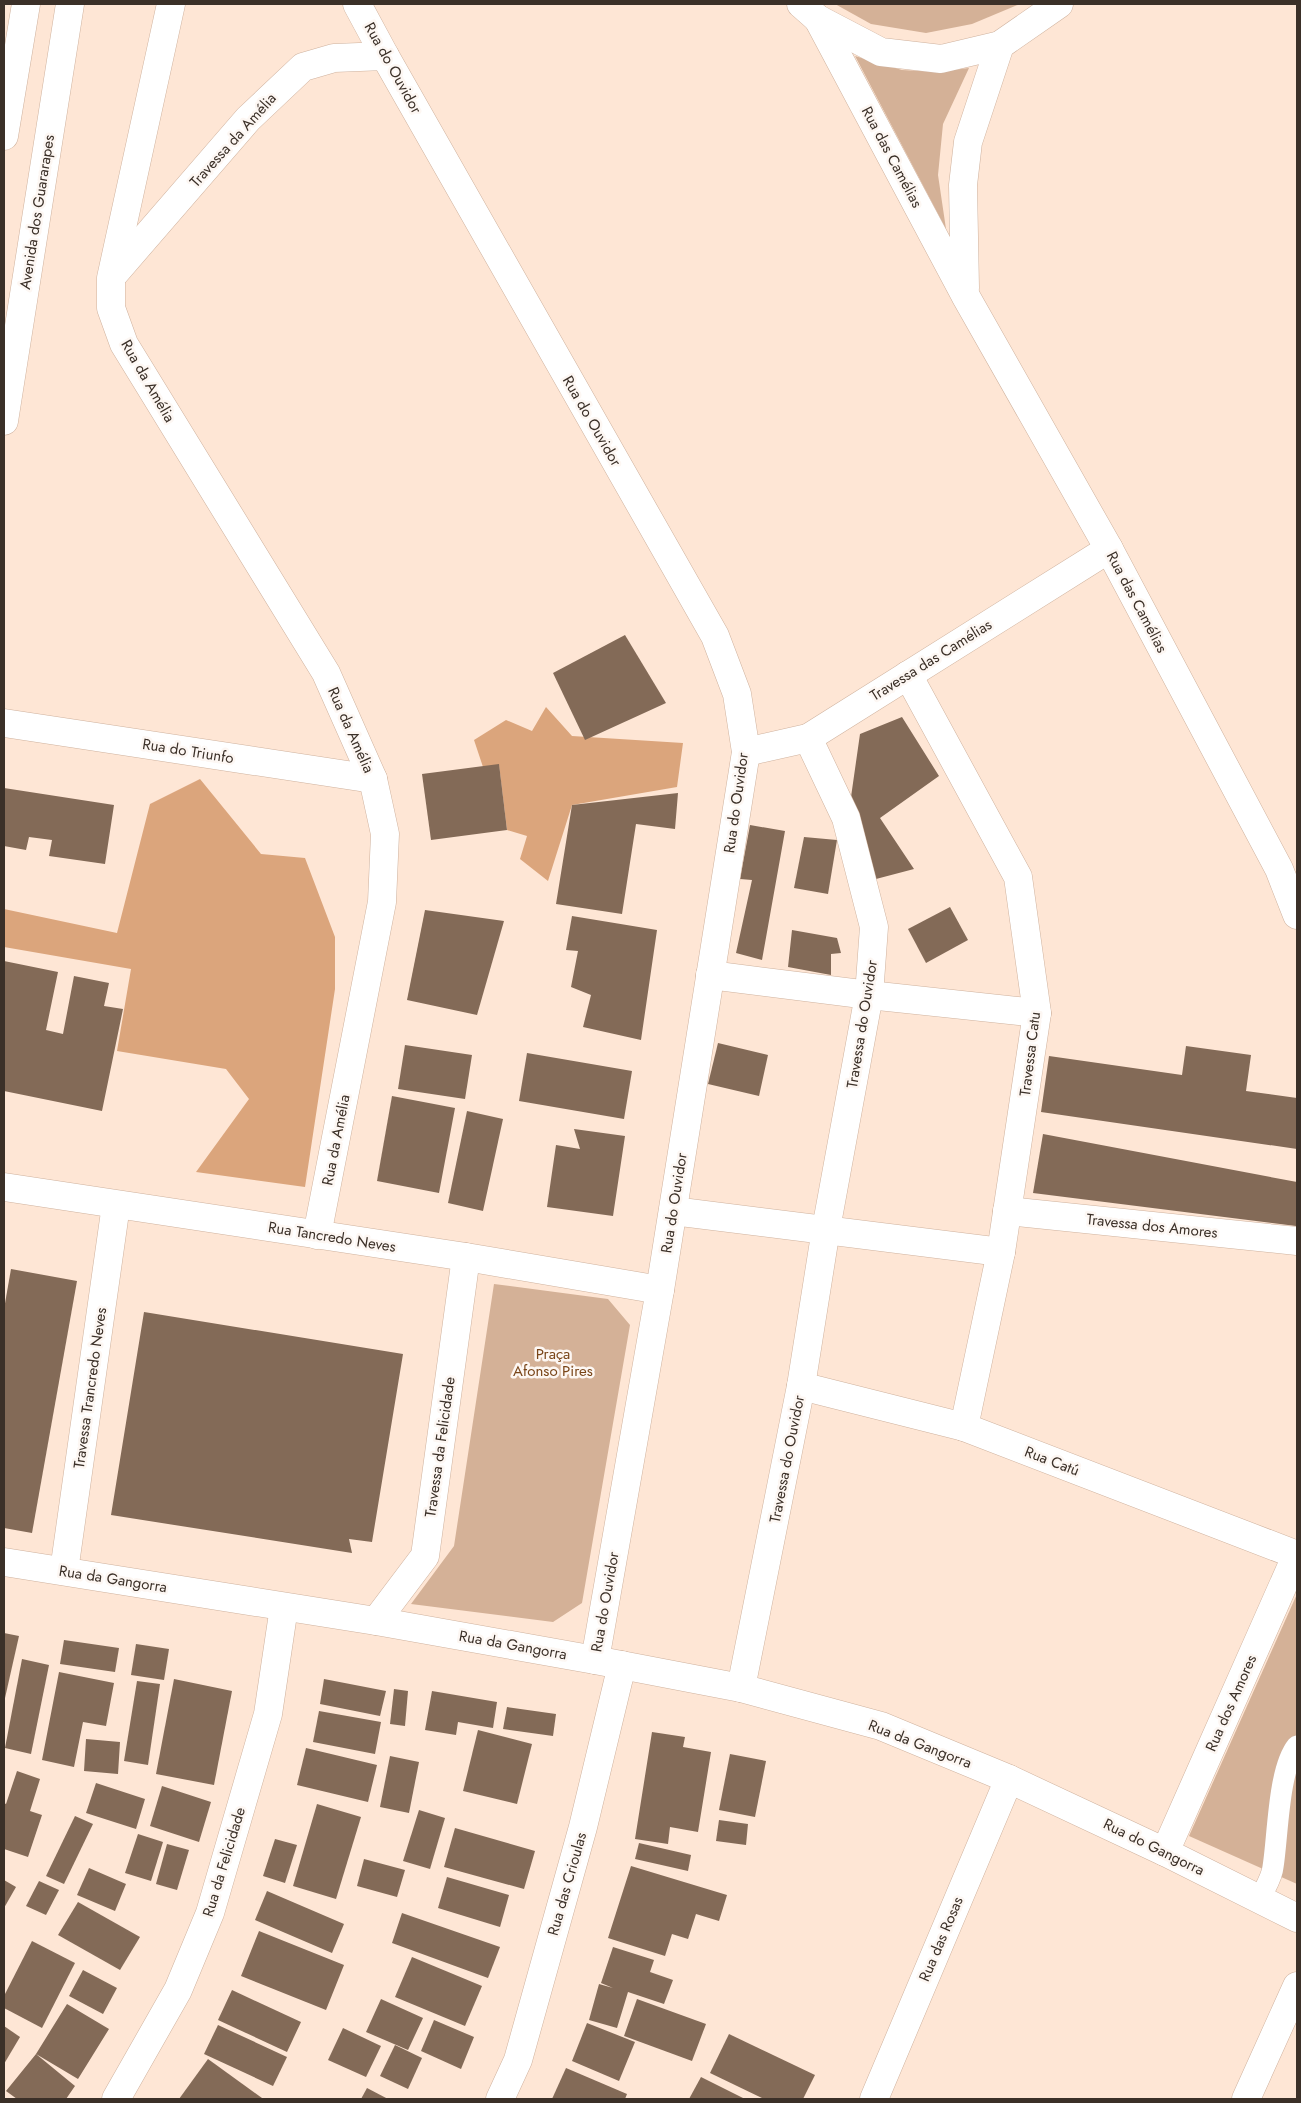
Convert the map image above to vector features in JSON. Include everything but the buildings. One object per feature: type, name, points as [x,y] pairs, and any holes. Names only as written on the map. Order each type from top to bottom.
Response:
[{"type":"street","points":[[4,136],[26,4]]},
{"type":"street","name":"Avenida dos Guararapes","points":[[4,421],[70,4]]},
{"type":"street","points":[[111,278],[171,4]]},
{"type":"street","name":"Rua do Ouvidor","points":[[357,4],[715,636],[737,694],[746,752],[660,1290],[595,1660]]},
{"type":"street","points":[[809,11],[881,52],[941,59],[1000,45],[1059,4]]},
{"type":"street","name":"Rua das Camélias","points":[[809,11],[965,295],[1288,865],[1297,915]]},
{"type":"street","name":"Rua das Camélias","points":[[965,295],[964,186],[968,142],[1000,45]]},
{"type":"street","name":"Travessa da Amélia","points":[[111,278],[248,119],[302,67],[334,58],[385,56]]},
{"type":"street","name":"Rua da Amélia","points":[[111,278],[111,308],[124,344],[326,673],[373,779],[384,834],[382,902],[317,1235]]},
{"type":"street","name":"Travessa das Camélias","points":[[746,752],[808,738],[1109,549]]},
{"type":"street","name":"Travessa Catu","points":[[908,674],[1018,877],[1037,1013],[1001,1252],[964,1427]]},
{"type":"street","name":"Rua do Triunfo","points":[[4,723],[373,779]]},
{"type":"street","name":"Travessa do Ouvidor","points":[[741,1688],[801,1386],[826,1229],[869,995],[874,927],[846,818],[808,738]]},
{"type":"street","points":[[710,975],[869,995],[1037,1013]]},
{"type":"street","name":"Rua Tancredo Neves","points":[[4,1187],[466,1258],[660,1290]]},
{"type":"street","name":"Travessa Trancredo Neves","points":[[64,1571],[116,1205]]},
{"type":"street","points":[[673,1211],[1001,1252]]},
{"type":"street","name":"Travessa dos Amores","points":[[1007,1211],[1297,1241]]},
{"type":"street","name":"Travessa da Felicidade","points":[[376,1621],[425,1556],[466,1258]]},
{"type":"street","name":"Rua Catú","points":[[801,1386],[964,1427],[1297,1555]]},
{"type":"street","name":"Rua dos Amores","points":[[1165,1852],[1297,1555]]},
{"type":"street","name":"Rua da Gangorra","points":[[4,1562],[376,1621],[741,1688],[881,1726],[1009,1779]]},
{"type":"street","name":"Rua da Felicidade","points":[[116,2099],[178,1990],[210,1913],[268,1714],[284,1607]]},
{"type":"street","name":"Rua das Crioulas","points":[[500,2099],[518,2060],[526,2032],[583,1827],[622,1665]]},
{"type":"street","name":"Rua do Gangorra","points":[[1009,1779],[1165,1852],[1297,1918]]},
{"type":"street","name":"Rua das Rosas","points":[[874,2099],[1009,1779]]},
{"type":"street","points":[[1246,2099],[1297,1986]]},
{"type":"lane","points":[[1260,1899],[1273,1870],[1277,1818],[1290,1754],[1297,1746]]},
{"type":"green space","points":[[835,4],[1020,4],[972,24],[926,33],[871,24]]},
{"type":"green space","points":[[855,56],[902,70],[937,72],[969,68],[943,124],[938,175],[946,229]]},
{"type":"green space","name":"Praça Afonso Pires","points":[[494,1284],[608,1299],[630,1325],[582,1603],[553,1622],[411,1604],[454,1546]]},
{"type":"green space","points":[[1297,1594],[1297,1884],[1189,1836]]},
{"type":"shaded area","points":[[546,707],[572,736],[683,743],[677,787],[572,805],[548,881],[520,859],[527,836],[507,830],[499,765],[483,767],[474,740],[506,720],[532,731]]},
{"type":"shaded area","points":[[200,779],[261,854],[305,858],[335,937],[335,989],[305,1187],[196,1172],[249,1099],[226,1069],[117,1051],[131,969],[4,947],[4,909],[117,933],[150,804]]}]
